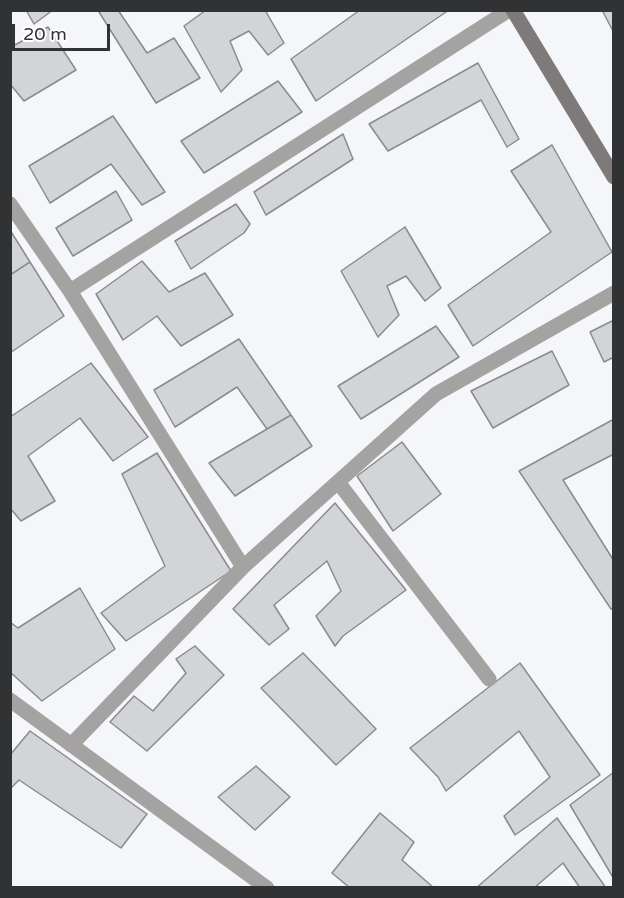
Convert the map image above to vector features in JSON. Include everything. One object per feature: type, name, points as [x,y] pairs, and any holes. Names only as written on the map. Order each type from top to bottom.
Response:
[{"type":"street","points":[[70,291],[508,10]]},
{"type":"street","points":[[513,10],[614,177]]},
{"type":"street","points":[[10,204],[70,291],[243,567]]},
{"type":"street","points":[[70,745],[243,567],[436,394],[614,293]]},
{"type":"street","points":[[338,482],[489,679]]},
{"type":"street","points":[[10,700],[267,888]]},
{"type":"building","points":[[26,10],[53,10],[34,24]]},
{"type":"building","points":[[118,10],[147,53],[174,38],[200,78],[156,103],[99,12]]},
{"type":"building","points":[[206,10],[265,10],[284,43],[268,55],[249,31],[230,41],[242,70],[221,92],[184,26]]},
{"type":"building","points":[[360,10],[449,10],[316,101],[291,59]]},
{"type":"building","points":[[602,10],[614,10],[614,33]]},
{"type":"building","points":[[48,27],[76,70],[24,101],[10,84],[10,46]]},
{"type":"building","points":[[478,63],[519,139],[507,147],[481,100],[388,151],[369,124]]},
{"type":"building","points":[[278,81],[302,112],[204,173],[181,141]]},
{"type":"building","points":[[113,116],[165,192],[142,205],[111,164],[50,203],[29,166]]},
{"type":"building","points":[[343,134],[353,159],[266,215],[254,192]]},
{"type":"building","points":[[552,145],[612,252],[473,346],[448,305],[551,232],[511,171]]},
{"type":"building","points":[[116,191],[132,220],[73,256],[56,228]]},
{"type":"building","points":[[236,204],[250,224],[244,233],[191,269],[175,241]]},
{"type":"building","points":[[405,227],[441,288],[425,301],[406,276],[387,286],[399,315],[378,337],[341,271]]},
{"type":"building","points":[[10,230],[30,262],[10,275]]},
{"type":"building","points":[[142,261],[169,292],[205,273],[233,315],[181,346],[157,316],[123,340],[96,294]]},
{"type":"building","points":[[30,262],[64,316],[10,353],[10,275]]},
{"type":"building","points":[[614,320],[614,357],[604,362],[590,332]]},
{"type":"building","points":[[436,326],[459,357],[361,419],[338,386]]},
{"type":"building","points":[[239,339],[291,415],[267,429],[237,387],[175,427],[154,390]]},
{"type":"building","points":[[552,351],[569,385],[493,428],[471,391]]},
{"type":"building","points":[[91,363],[148,437],[113,461],[80,418],[28,456],[55,501],[21,521],[10,508],[10,417]]},
{"type":"building","points":[[291,415],[312,446],[235,496],[209,463]]},
{"type":"building","points":[[614,419],[614,454],[563,480],[614,561],[614,608],[611,609],[519,471]]},
{"type":"building","points":[[402,442],[441,494],[393,531],[357,476]]},
{"type":"building","points":[[157,453],[231,571],[126,641],[101,613],[165,566],[122,474]]},
{"type":"building","points":[[335,503],[406,590],[343,636],[335,646],[316,616],[341,591],[327,561],[274,605],[289,629],[269,645],[233,609]]},
{"type":"building","points":[[80,588],[115,649],[42,701],[10,672],[10,622],[18,628]]},
{"type":"building","points":[[195,646],[224,675],[147,751],[110,722],[134,696],[153,711],[186,673],[176,659]]},
{"type":"building","points":[[303,653],[376,729],[336,765],[261,688]]},
{"type":"building","points":[[520,663],[600,775],[515,835],[504,816],[550,777],[519,731],[446,791],[438,777],[410,748]]},
{"type":"building","points":[[30,731],[147,814],[121,848],[19,780],[10,789],[10,755]]},
{"type":"building","points":[[256,766],[290,797],[255,830],[218,797]]},
{"type":"building","points":[[614,772],[614,879],[570,805]]},
{"type":"building","points":[[380,813],[414,842],[402,860],[434,888],[350,888],[332,873]]},
{"type":"building","points":[[557,818],[606,888],[580,888],[563,863],[534,888],[476,888]]}]
